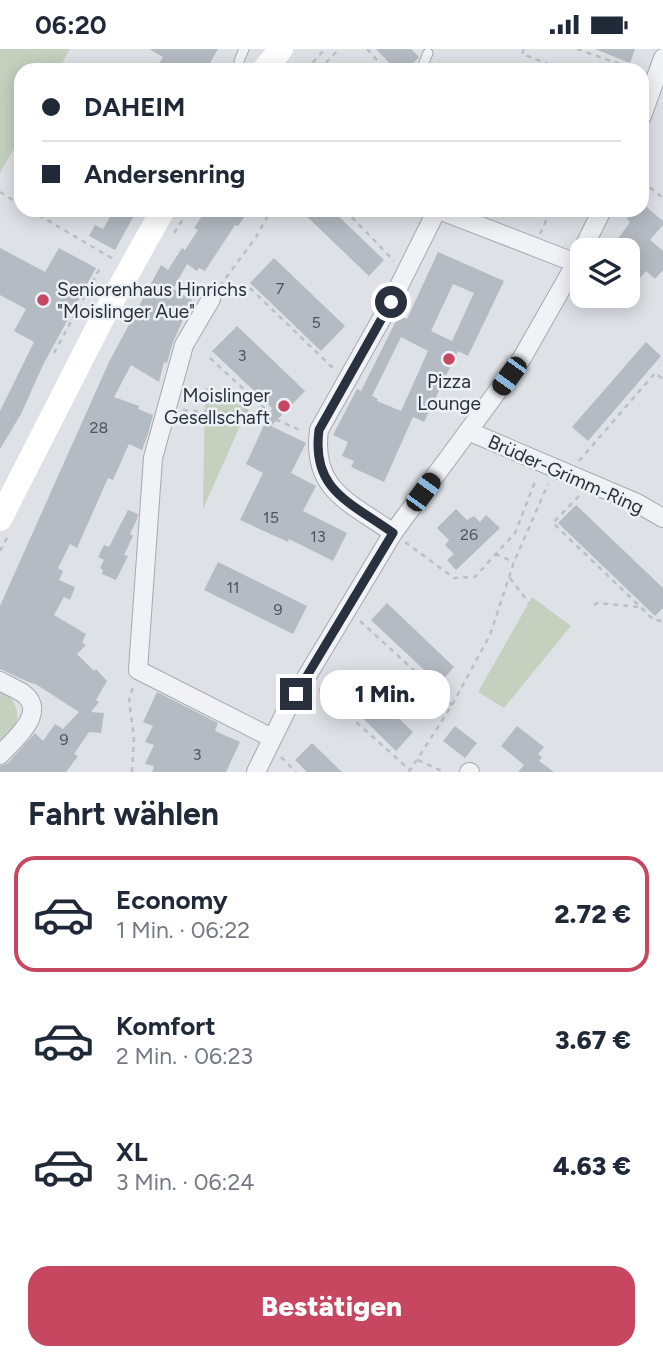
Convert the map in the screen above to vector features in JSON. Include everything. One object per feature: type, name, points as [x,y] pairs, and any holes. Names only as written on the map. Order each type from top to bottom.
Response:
[{"type":"main road","points":[[270,63],[281,49]]},
{"type":"main road","points":[[0,519],[159,217]]},
{"type":"street","points":[[649,97],[663,58]]},
{"type":"street","points":[[393,533],[334,491],[326,481],[316,453],[319,430],[434,217]]},
{"type":"street","points":[[457,217],[570,261]]},
{"type":"street","points":[[588,238],[599,217]]},
{"type":"street","points":[[256,772],[270,741],[306,678],[393,533],[522,358],[570,274]]},
{"type":"street","points":[[211,299],[184,345],[153,458],[138,670],[270,741]]},
{"type":"street","name":"Brüder-Grimm-Ring","points":[[468,431],[637,503],[663,518]]},
{"type":"street","points":[[0,681],[26,696],[32,705],[32,714],[24,729],[0,754]]},
{"type":"lane","points":[[424,63],[428,53]]},
{"type":"path","points":[[312,63],[324,49]]},
{"type":"path","points":[[326,63],[339,49]]},
{"type":"path","points":[[367,49],[380,63]]},
{"type":"path","points":[[577,49],[617,63]]},
{"type":"path","points":[[523,51],[550,63]]},
{"type":"path","points":[[649,187],[663,198]]},
{"type":"path","points":[[42,217],[130,269]]},
{"type":"path","points":[[211,299],[256,237],[267,217]]},
{"type":"path","points":[[352,217],[405,273]]},
{"type":"path","points":[[535,246],[548,217]]},
{"type":"path","points":[[54,353],[100,268]]},
{"type":"path","points":[[250,288],[339,375],[347,379]]},
{"type":"path","points":[[210,358],[277,420]]},
{"type":"path","points":[[393,533],[454,578],[475,576],[516,533],[555,468],[655,373],[663,379]]},
{"type":"path","points":[[166,410],[246,411],[277,420],[318,438]]},
{"type":"path","points":[[306,678],[409,771],[452,705],[489,635],[514,562],[555,468]]},
{"type":"path","points":[[591,483],[553,523],[654,620],[663,621]]},
{"type":"path","points":[[495,554],[514,562]]},
{"type":"path","points":[[509,577],[529,603]]},
{"type":"path","points":[[594,605],[597,603],[640,607]]},
{"type":"path","points":[[347,610],[452,705]]},
{"type":"path","points":[[132,772],[134,737],[129,701],[138,670]]},
{"type":"path","points":[[270,741],[296,772]]},
{"type":"path","points":[[418,760],[444,772]]},
{"type":"green space","points":[[0,49],[70,49],[62,63],[14,63],[14,148],[0,173]]},
{"type":"green space","points":[[205,387],[248,408],[203,509]]},
{"type":"green space","points":[[532,597],[571,626],[504,708],[478,692]]},
{"type":"green space","points":[[0,686],[13,702],[17,716],[13,731],[0,747]]},
{"type":"building","points":[[149,49],[218,49],[210,63],[159,63],[163,57]]},
{"type":"building","points":[[376,49],[411,49],[419,57],[413,63],[389,63]]},
{"type":"building","points":[[595,49],[635,49],[630,63]]},
{"type":"building","points":[[649,209],[663,221],[663,225],[650,240],[663,251],[663,270],[655,279],[646,271],[640,278],[640,238],[619,238],[630,222],[627,219],[629,217],[649,217]]},
{"type":"building","points":[[110,217],[133,217],[115,250],[89,236],[95,225],[103,229]]},
{"type":"building","points":[[201,217],[244,217],[238,226],[235,225],[205,271],[199,268],[197,271],[187,264],[173,289],[192,300],[173,342],[167,363],[164,362],[159,382],[131,365],[114,397],[139,406],[138,409],[153,415],[148,434],[142,450],[129,444],[113,480],[108,478],[77,548],[70,544],[58,568],[63,571],[59,580],[75,587],[70,600],[64,597],[54,615],[86,634],[82,643],[86,645],[77,654],[107,681],[96,700],[99,702],[91,712],[104,713],[101,733],[89,732],[74,754],[78,756],[66,772],[0,772],[0,766],[8,763],[35,733],[43,741],[55,724],[63,729],[79,712],[34,683],[0,669],[0,606],[109,362],[161,265],[168,270],[198,230],[194,228]]},
{"type":"building","points":[[307,217],[339,217],[384,260],[369,276]]},
{"type":"building","name":"Seniorenhaus Hinrichs \"Moislinger Aue\"","points":[[0,248],[45,272],[59,248],[96,268],[43,365],[21,414],[0,449],[0,411],[34,342],[14,331],[26,309],[0,295]]},
{"type":"building","points":[[438,252],[504,281],[468,356],[458,351],[424,422],[413,417],[384,482],[351,467],[354,461],[342,456],[348,442],[333,435],[357,389],[361,391],[399,315],[407,319]],"holes":[[[453,284],[474,293],[452,341],[431,331]],[[401,337],[428,351],[401,411],[377,401],[378,399],[372,396]]]},
{"type":"building","points":[[274,258],[345,326],[321,351],[250,283]]},
{"type":"building","points":[[237,326],[305,391],[271,426],[306,443],[291,473],[316,486],[303,511],[347,533],[333,561],[289,539],[288,542],[240,520],[263,473],[246,464],[272,408],[212,351]]},
{"type":"building","points":[[646,342],[661,356],[588,441],[572,427]]},
{"type":"building","points":[[576,505],[663,588],[663,608],[655,616],[558,523]]},
{"type":"building","points":[[456,509],[467,520],[474,516],[480,522],[486,515],[500,528],[456,570],[447,560],[454,554],[445,545],[449,540],[437,528]]},
{"type":"building","points":[[128,510],[138,514],[130,534],[133,536],[124,555],[128,556],[116,580],[102,574],[103,570],[100,568],[104,560],[98,557],[104,545],[109,547]]},
{"type":"building","points":[[218,562],[307,606],[293,634],[204,590]]},
{"type":"building","points":[[387,603],[454,667],[439,684],[371,620]]},
{"type":"building","points":[[348,670],[413,732],[396,751],[331,687]]},
{"type":"building","points":[[157,692],[218,723],[215,731],[240,742],[226,772],[152,772],[154,766],[145,764],[154,745],[145,742],[153,726],[143,722]]},
{"type":"building","points":[[455,726],[477,743],[465,758],[443,741]]},
{"type":"building","points":[[517,726],[544,747],[538,754],[542,757],[539,761],[554,772],[518,772],[524,765],[501,746]]},
{"type":"building","points":[[312,743],[342,772],[307,772],[295,760]]},
{"type":"place","name":"Seniorenhaus Hinrichs \"Moislinger Aue\"","points":[[43,300]]},
{"type":"place","name":"Pizza Lounge","points":[[449,359]]},
{"type":"place","name":"Moislinger Gesellschaft","points":[[284,406]]},
{"type":"route","points":[[296,694],[393,533],[334,491],[320,469],[316,453],[319,430],[391,302]]}]
